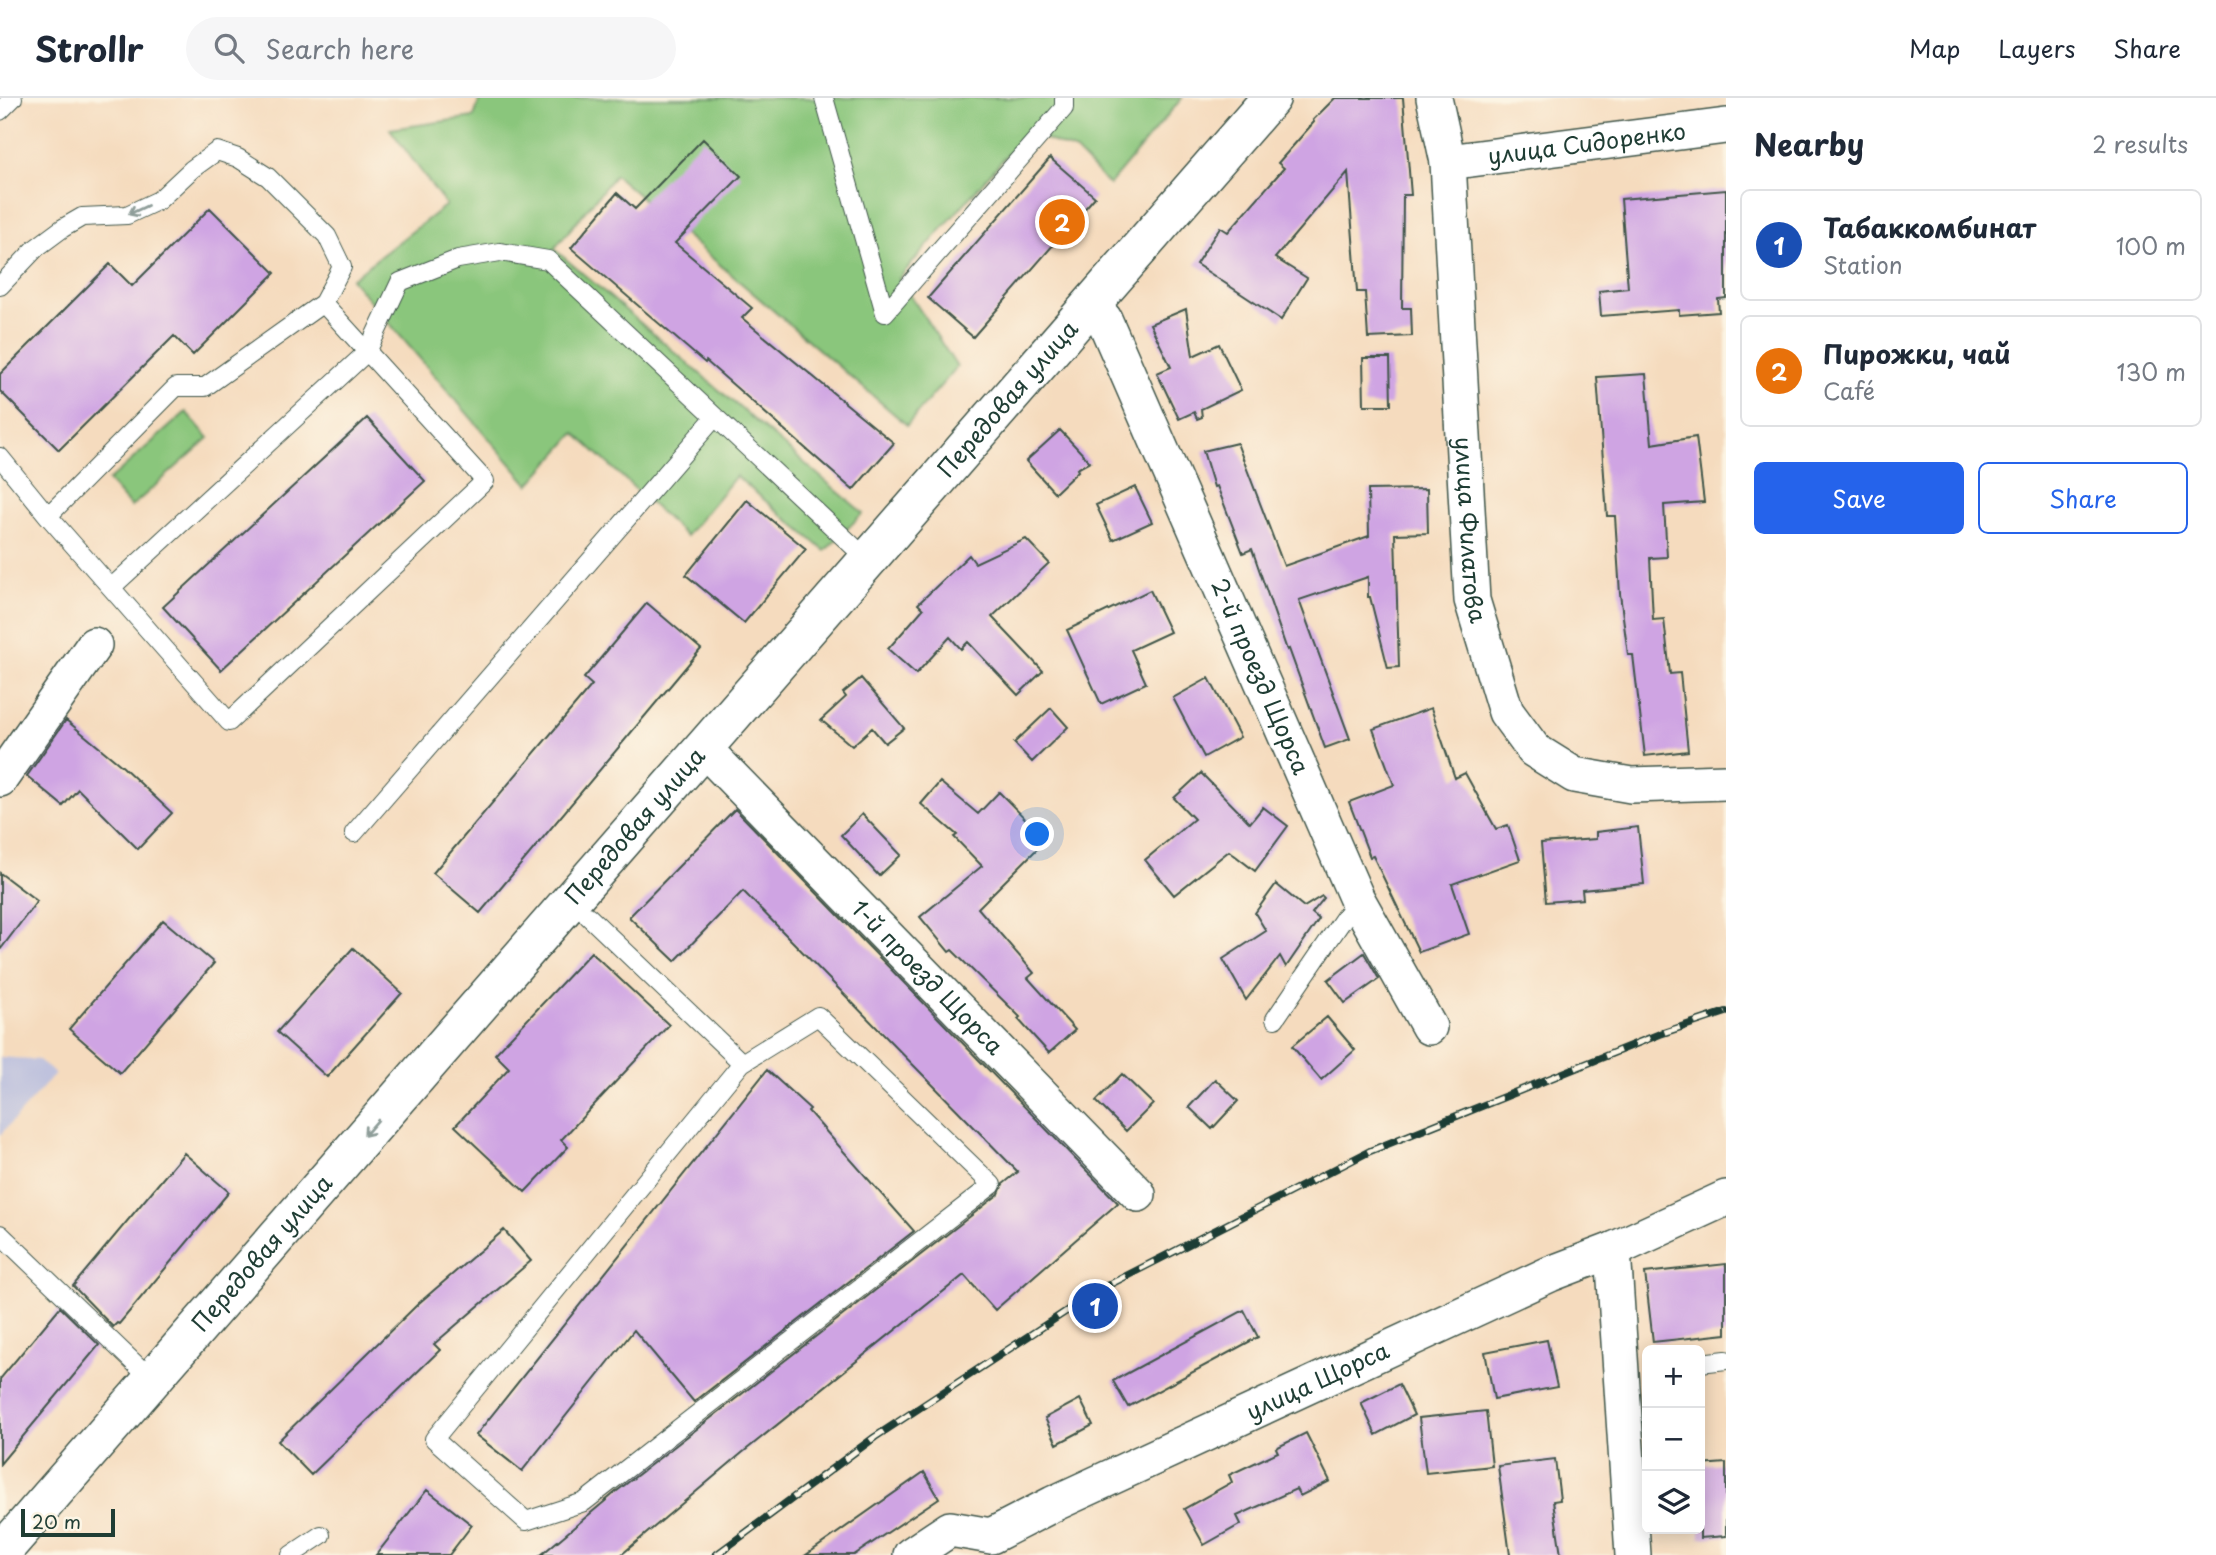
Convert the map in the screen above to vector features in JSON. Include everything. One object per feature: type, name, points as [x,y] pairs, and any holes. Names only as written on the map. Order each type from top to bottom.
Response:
[{"type":"main road","name":"Передовая улица","points":[[0,1554],[874,565],[1270,98]]},
{"type":"main road","name":"Передовая улица","points":[[30,1555],[587,916],[717,762],[874,565],[1104,319],[1298,98]]},
{"type":"street","name":"улица Филатова","points":[[1434,98],[1448,162],[1472,600],[1506,712],[1534,750],[1574,775],[1631,785],[1726,782]]},
{"type":"street","name":"улица Сидоренко","points":[[1448,162],[1726,126]]},
{"type":"street","name":"2-й проезд Щорса","points":[[1104,319],[1357,899],[1429,1027]]},
{"type":"street","points":[[0,779],[94,645]]},
{"type":"street","name":"1-й проезд Щорса","points":[[717,762],[1139,1194]]},
{"type":"street","name":"улица Щорса","points":[[911,1555],[950,1529],[992,1545],[1053,1504],[1550,1274],[1613,1250],[1726,1198]]},
{"type":"street","points":[[1613,1250],[1633,1555]]},
{"type":"lane","points":[[0,111],[13,98]]},
{"type":"lane","points":[[824,98],[885,313],[1064,108],[1064,98]]},
{"type":"lane","points":[[0,286],[36,248],[63,228],[82,217],[127,215],[159,200],[217,150],[238,158],[268,177],[327,236],[342,267],[323,303],[205,387],[176,387],[48,516]]},
{"type":"lane","points":[[112,587],[367,352],[400,282],[458,259],[500,252],[548,260],[874,565]]},
{"type":"lane","points":[[0,457],[48,516],[229,722],[485,481],[323,303]]},
{"type":"lane","points":[[354,833],[715,417]]},
{"type":"lane","points":[[1275,1019],[1357,899]]},
{"type":"lane","points":[[587,916],[742,1063]]},
{"type":"lane","points":[[818,1016],[992,1185],[584,1502],[526,1521],[434,1439],[742,1063],[818,1016]]},
{"type":"lane","points":[[0,1234],[152,1380]]},
{"type":"lane","points":[[1705,1362],[1726,1360]]},
{"type":"lane","points":[[291,1555],[321,1535]]},
{"type":"shaded area","points":[[0,1057],[39,1060],[55,1074],[0,1135]]},
{"type":"green space","points":[[480,98],[1182,98],[1109,185],[1076,151],[1027,132],[899,278],[957,367],[907,425],[615,175],[554,249],[863,513],[825,551],[736,476],[686,536],[575,433],[529,485],[351,279],[446,205],[390,129],[474,117]]},
{"type":"green space","points":[[186,412],[209,438],[131,507],[108,481]]},
{"type":"building","points":[[1335,98],[1403,98],[1411,195],[1403,195],[1402,308],[1411,308],[1412,336],[1368,338],[1365,292],[1357,292],[1348,172],[1275,258],[1307,278],[1281,320],[1196,264],[1220,227],[1228,232],[1284,168],[1278,163]]},
{"type":"building","points":[[703,139],[741,176],[675,243],[752,308],[742,318],[894,443],[853,490],[706,361],[705,363],[571,248],[617,193],[635,209]]},
{"type":"building","points":[[1050,158],[1095,197],[973,337],[928,298]]},
{"type":"building","points":[[1726,190],[1726,298],[1718,299],[1719,312],[1679,315],[1679,310],[1601,316],[1599,291],[1628,288],[1621,199]]},
{"type":"building","points":[[210,208],[275,273],[193,355],[174,336],[59,450],[0,391],[0,374],[110,264],[132,286]]},
{"type":"building","points":[[1186,309],[1193,356],[1219,344],[1241,390],[1201,409],[1202,417],[1197,419],[1194,412],[1179,419],[1157,373],[1171,367],[1150,324]]},
{"type":"building","points":[[1363,358],[1390,358],[1391,405],[1364,405]]},
{"type":"building","points":[[1646,374],[1652,444],[1696,437],[1704,502],[1664,505],[1667,557],[1650,558],[1653,620],[1664,619],[1670,674],[1680,673],[1688,751],[1645,756],[1633,655],[1628,655],[1620,594],[1615,516],[1607,516],[1597,377]]},
{"type":"building","points":[[367,418],[425,481],[221,670],[163,607]]},
{"type":"building","points":[[1060,430],[1090,462],[1077,469],[1055,493],[1026,461]]},
{"type":"building","points":[[1237,443],[1284,566],[1369,536],[1368,490],[1427,489],[1428,533],[1395,534],[1399,667],[1388,668],[1368,597],[1368,577],[1299,600],[1350,739],[1325,748],[1252,549],[1243,553],[1217,486],[1214,487],[1203,451]]},
{"type":"building","points":[[1135,487],[1152,522],[1113,540],[1096,505]]},
{"type":"building","points":[[747,500],[806,549],[744,623],[686,575]]},
{"type":"building","points":[[1026,539],[1049,563],[992,617],[1043,671],[1018,695],[968,642],[961,649],[950,637],[916,674],[888,649],[923,609],[918,604],[969,555],[975,563]]},
{"type":"building","points":[[1150,590],[1170,632],[1131,650],[1146,683],[1101,704],[1067,630]]},
{"type":"building","points":[[647,603],[701,649],[480,913],[433,873],[592,685],[584,678]]},
{"type":"building","points":[[861,678],[904,728],[885,743],[872,728],[852,746],[821,720],[846,697],[843,693]]},
{"type":"building","points":[[1209,678],[1240,737],[1204,757],[1173,698]]},
{"type":"building","points":[[1051,708],[1068,727],[1032,762],[1014,743]]},
{"type":"building","points":[[1431,708],[1455,778],[1465,773],[1496,829],[1508,825],[1520,860],[1452,884],[1469,934],[1419,952],[1373,856],[1370,857],[1349,802],[1394,785],[1373,729]]},
{"type":"building","points":[[66,720],[123,767],[172,813],[138,849],[78,789],[63,806],[27,776]]},
{"type":"building","points":[[1201,773],[1250,823],[1263,807],[1288,826],[1255,871],[1229,851],[1174,895],[1145,860],[1194,819],[1174,798]]},
{"type":"building","points":[[940,782],[978,814],[999,792],[1046,840],[978,908],[1034,973],[1028,978],[1075,1030],[1049,1053],[1018,1019],[1020,1017],[952,950],[949,952],[920,917],[982,866],[954,837],[957,835],[921,804]]},
{"type":"building","points":[[735,809],[1118,1203],[995,1310],[964,1275],[742,1453],[621,1555],[541,1555],[617,1491],[999,1194],[1003,1184],[1018,1172],[743,891],[675,961],[629,917]]},
{"type":"building","points":[[862,814],[901,855],[879,876],[841,835]]},
{"type":"building","points":[[1638,827],[1644,884],[1582,890],[1583,899],[1546,902],[1541,843],[1596,839],[1596,832]]},
{"type":"building","points":[[0,873],[37,901],[0,950]]},
{"type":"building","points":[[1276,884],[1304,907],[1322,896],[1324,898],[1312,913],[1319,919],[1286,967],[1280,956],[1246,1000],[1223,959],[1266,931],[1255,913]]},
{"type":"building","points":[[163,920],[214,963],[120,1073],[69,1029]]},
{"type":"building","points":[[353,948],[402,993],[327,1077],[277,1032]]},
{"type":"building","points":[[591,952],[669,1025],[561,1140],[568,1147],[525,1192],[455,1126],[509,1068],[495,1054]]},
{"type":"building","points":[[1364,953],[1379,979],[1345,1003],[1328,980]]},
{"type":"building","points":[[1327,1017],[1355,1050],[1321,1080],[1292,1046]]},
{"type":"building","points":[[767,1070],[810,1109],[808,1111],[914,1231],[694,1402],[634,1330],[522,1471],[476,1435]]},
{"type":"building","points":[[1122,1074],[1153,1104],[1126,1131],[1096,1101]]},
{"type":"building","points":[[1215,1079],[1238,1101],[1212,1129],[1189,1107]]},
{"type":"building","points":[[184,1153],[229,1192],[119,1324],[113,1327],[73,1286]]},
{"type":"building","points":[[504,1230],[531,1261],[434,1344],[440,1350],[311,1475],[278,1441],[419,1303]]},
{"type":"building","points":[[1726,1264],[1726,1334],[1653,1342],[1645,1273]]},
{"type":"building","points":[[60,1307],[99,1345],[0,1464],[0,1379]]},
{"type":"building","points":[[1244,1310],[1258,1337],[1128,1407],[1113,1381]]},
{"type":"building","points":[[1547,1340],[1557,1387],[1494,1399],[1485,1352]]},
{"type":"building","points":[[1399,1384],[1414,1415],[1376,1435],[1361,1403]]},
{"type":"building","points":[[1080,1399],[1093,1425],[1057,1444],[1045,1418]]},
{"type":"building","points":[[1486,1411],[1492,1466],[1426,1473],[1419,1418]]},
{"type":"building","points":[[1306,1433],[1330,1481],[1300,1496],[1296,1489],[1237,1516],[1241,1524],[1204,1545],[1184,1509],[1232,1482],[1229,1475],[1278,1452],[1276,1448]]},
{"type":"building","points":[[1555,1459],[1560,1500],[1553,1501],[1561,1555],[1510,1555],[1498,1466]]},
{"type":"building","points":[[1726,1463],[1726,1536],[1700,1538],[1700,1534],[1705,1534],[1705,1465]]},
{"type":"building","points":[[924,1472],[939,1498],[854,1555],[806,1555]]},
{"type":"building","points":[[427,1490],[472,1525],[449,1555],[376,1555]]},
{"type":"railway","points":[[716,1555],[875,1437],[1097,1291],[1370,1151],[1660,1034],[1726,1012]]},
{"type":"place","name":"Пирожки, чай","points":[[1062,222]]},
{"type":"place","name":"Табаккомбинат","points":[[1095,1306]]}]
